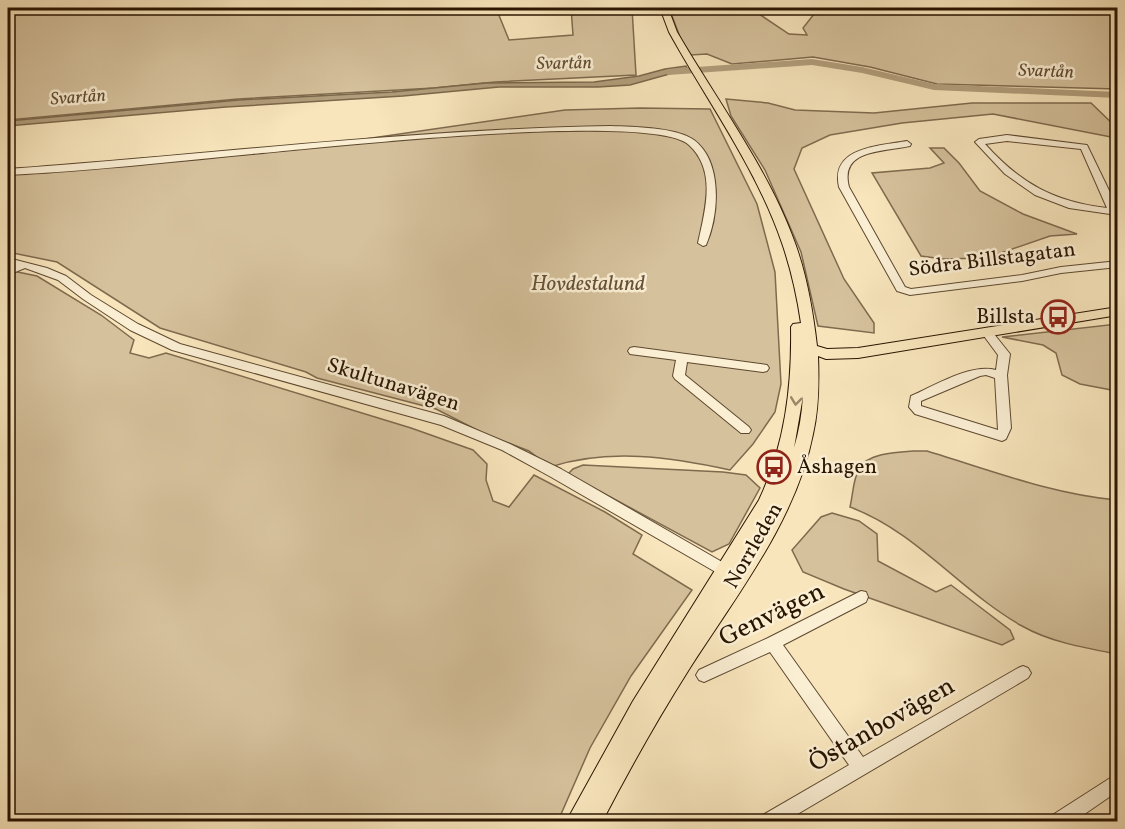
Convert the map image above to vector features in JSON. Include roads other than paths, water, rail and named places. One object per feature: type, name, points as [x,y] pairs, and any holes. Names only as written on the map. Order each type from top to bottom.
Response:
[{"type":"main road","name":"Norrleden","points":[[577,822],[651,687],[730,574],[775,517],[806,434],[811,378],[810,343],[787,240],[779,219],[677,38],[664,8]]},
{"type":"main road","points":[[811,378],[819,364],[858,353],[1118,314]]},
{"type":"main road","name":"Norrleden","points":[[590,822],[640,728],[730,574],[772,490],[782,463],[794,416],[798,379],[810,343]]},
{"type":"main road","points":[[810,343],[888,347]]},
{"type":"main road","points":[[810,343],[826,354],[858,353]]},
{"type":"street","points":[[8,172],[504,130],[659,130],[690,140],[707,168],[712,182],[713,195],[703,243]]},
{"type":"street","points":[[1007,138],[1084,147],[1116,214],[1073,207],[1032,191],[1014,177],[980,141],[1007,138]]},
{"type":"street","name":"Södra Billstagatan","points":[[908,144],[852,157],[843,164],[840,174],[844,187],[901,289],[910,292],[1118,264]]},
{"type":"street","name":"Skultunavägen","points":[[8,261],[62,278],[134,327],[170,345],[433,417],[476,434],[556,473],[730,574]]},
{"type":"street","points":[[8,272],[24,265]]},
{"type":"street","points":[[986,332],[1004,354],[1001,375],[1005,428],[1002,436],[920,411],[915,407],[915,399],[978,372],[986,371],[1001,375]]},
{"type":"street","points":[[633,351],[763,368]]},
{"type":"street","points":[[682,357],[679,376],[745,430]]},
{"type":"street","name":"Genvägen","points":[[704,675],[773,643],[861,597]]},
{"type":"street","points":[[773,643],[860,767]]},
{"type":"street","name":"Östanbovägen","points":[[767,822],[1023,673]]},
{"type":"street","points":[[1057,822],[1118,781]]},
{"type":"waterway","name":"Svartån","points":[[668,72],[812,62],[862,70],[934,87],[1118,95]]},
{"type":"place","name":"Billsta","points":[[1058,317]]},
{"type":"place","name":"Åshagen","points":[[774,467]]},
{"type":"park label","name":"Hovdestalund","points":[[588,284]]}]
